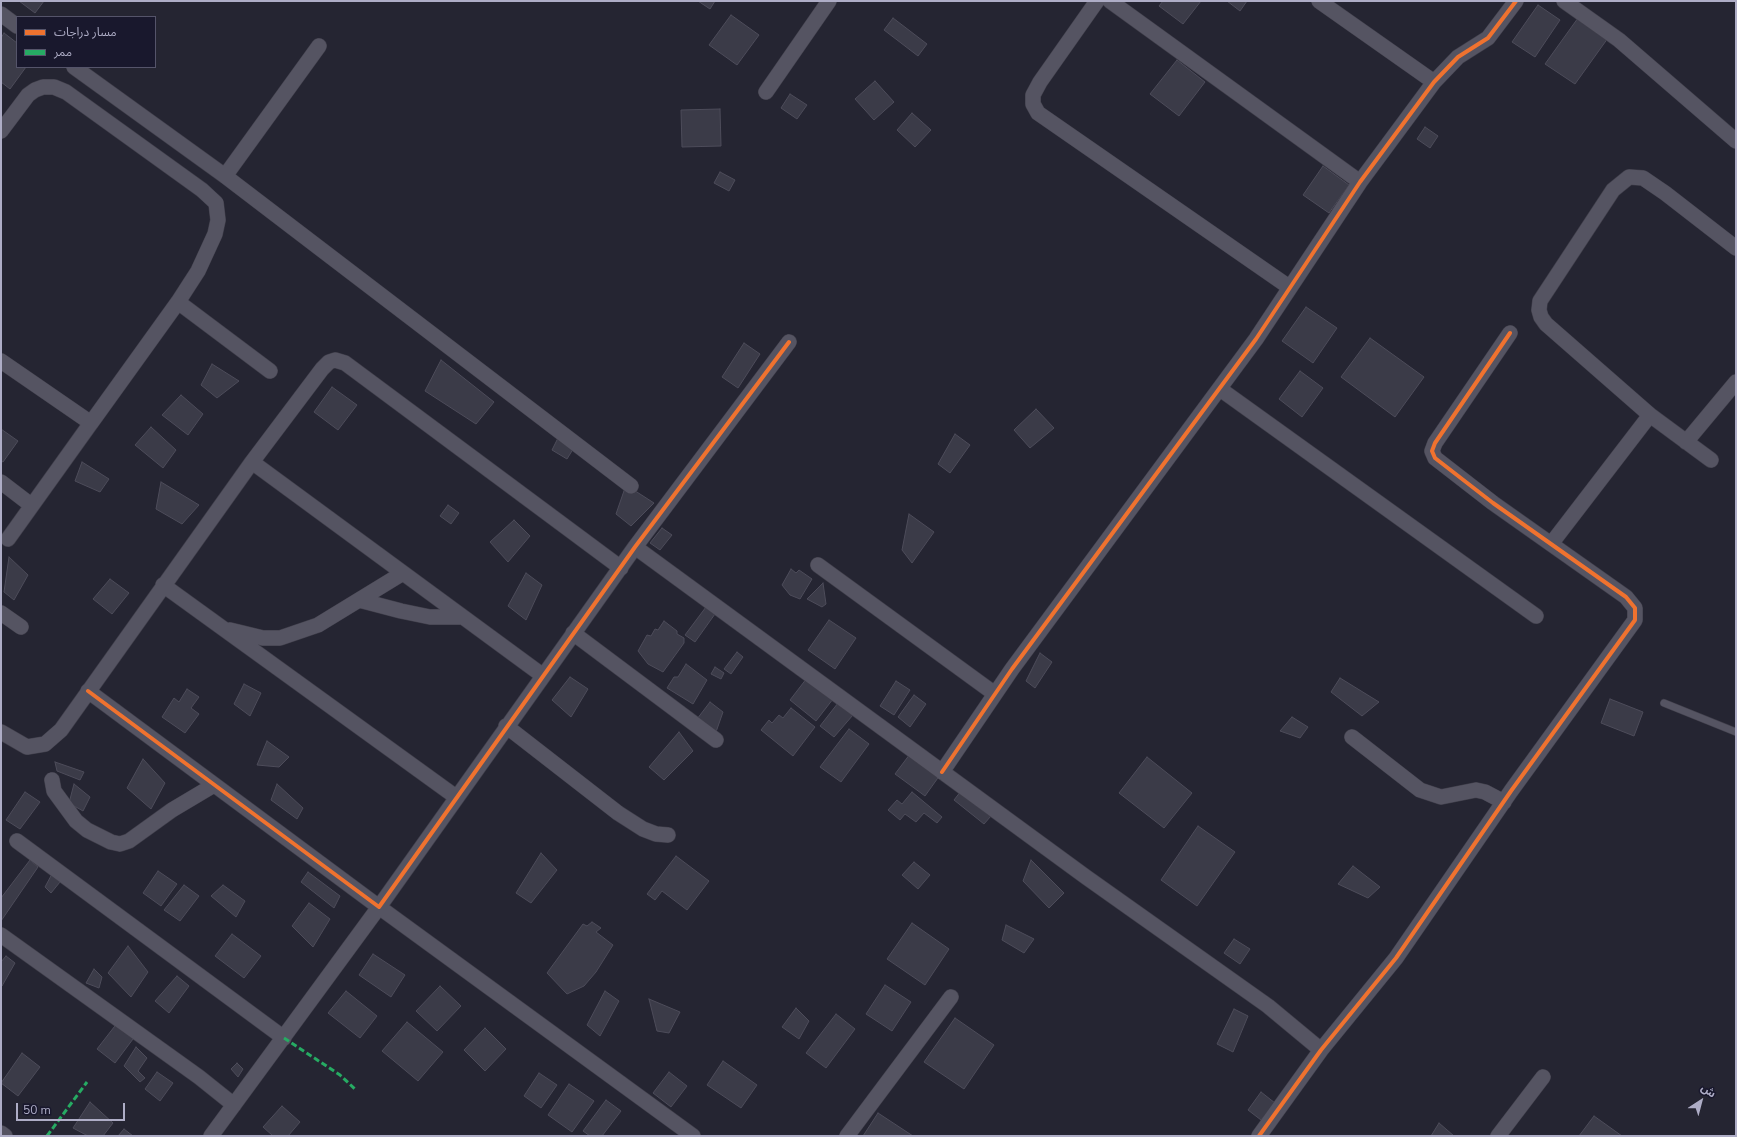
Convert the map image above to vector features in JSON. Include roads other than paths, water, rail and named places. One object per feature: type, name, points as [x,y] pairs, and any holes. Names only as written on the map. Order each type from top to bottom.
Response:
[{"type":"street","points":[[766,92],[829,1]]},
{"type":"street","points":[[1097,1],[1033,94],[1033,104],[1038,113],[1289,287]]},
{"type":"street","points":[[1110,1],[1360,182]]},
{"type":"street","points":[[1319,1],[1434,82]]},
{"type":"street","points":[[942,772],[995,694],[1256,339],[1289,287],[1360,182],[1434,82],[1458,57],[1488,38],[1516,1]]},
{"type":"street","points":[[1564,1],[1619,40],[1736,141]]},
{"type":"street","points":[[1,14],[16,25]]},
{"type":"street","points":[[225,176],[319,46]]},
{"type":"street","points":[[75,68],[225,176],[632,486]]},
{"type":"street","points":[[1,131],[28,95],[35,90],[44,87],[54,87],[66,92],[202,190],[216,203],[218,220],[215,234],[198,271],[178,302],[8,539]]},
{"type":"street","points":[[1710,460],[1650,415],[1546,324],[1541,317],[1539,310],[1540,301],[1613,190],[1629,177],[1643,178],[1665,193],[1736,248]]},
{"type":"street","points":[[178,302],[270,371]]},
{"type":"street","points":[[1259,1136],[1321,1050],[1396,958],[1504,802],[1635,620],[1635,608],[1626,597],[1434,458],[1432,451],[1435,442],[1510,333]]},
{"type":"street","points":[[211,1136],[379,907],[542,675],[635,547],[789,342]]},
{"type":"street","points":[[1,732],[27,747],[45,744],[61,730],[252,462],[322,369],[329,362],[335,360],[345,363],[621,568]]},
{"type":"street","points":[[1,361],[91,423]]},
{"type":"street","points":[[1686,442],[1736,382]]},
{"type":"street","points":[[1220,389],[1536,616]]},
{"type":"street","points":[[1551,544],[1650,415]]},
{"type":"street","points":[[252,462],[542,675]]},
{"type":"street","points":[[1,482],[31,505]]},
{"type":"street","points":[[635,547],[1086,877],[1268,1006],[1321,1050]]},
{"type":"street","points":[[818,565],[995,694]]},
{"type":"street","points":[[222,628],[263,638],[280,638],[318,625],[403,573]]},
{"type":"street","points":[[163,585],[456,797]]},
{"type":"street","points":[[359,600],[401,612],[430,617],[463,617]]},
{"type":"street","points":[[1,613],[21,627]]},
{"type":"street","points":[[573,633],[716,740]]},
{"type":"street","points":[[88,691],[379,907],[694,1136]]},
{"type":"street","points":[[506,726],[618,813],[643,829],[656,834],[668,835]]},
{"type":"street","points":[[1352,737],[1420,790],[1441,796],[1476,790],[1485,792],[1504,802]]},
{"type":"street","points":[[52,780],[54,791],[76,821],[87,830],[111,842],[120,844],[129,841],[172,810],[214,785]]},
{"type":"street","points":[[17,841],[284,1038]]},
{"type":"street","points":[[1,936],[199,1077],[234,1105]]},
{"type":"street","points":[[847,1136],[951,997]]},
{"type":"street","points":[[1498,1136],[1543,1077]]},
{"type":"street","points":[[1,1133],[5,1136]]},
{"type":"lane","points":[[1664,702],[1736,732]]}]
